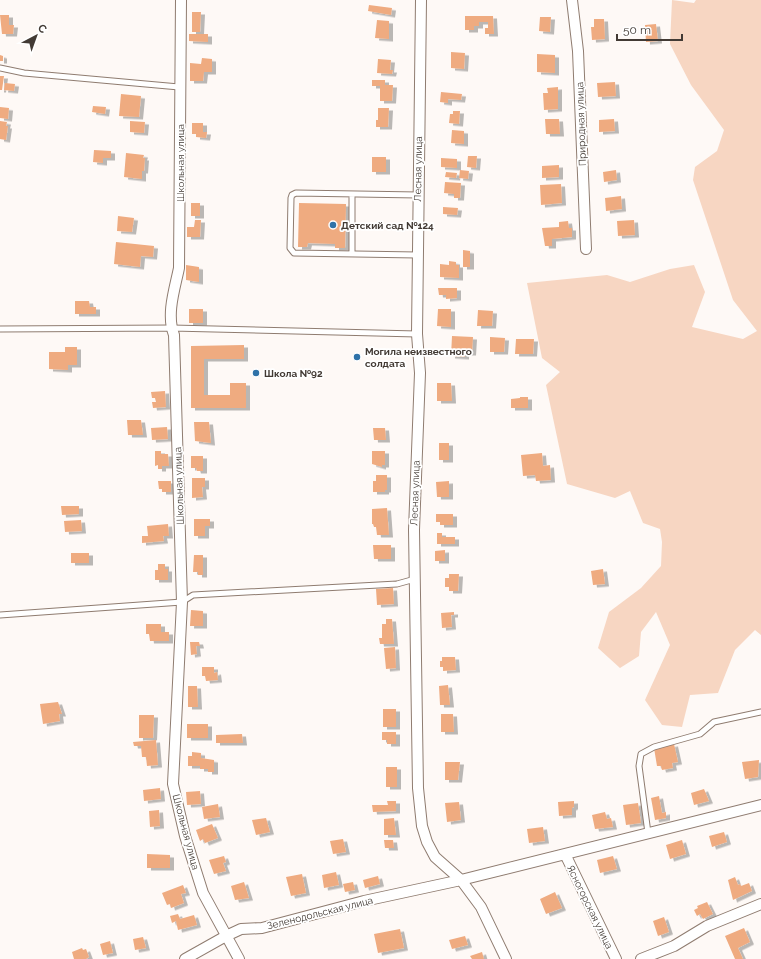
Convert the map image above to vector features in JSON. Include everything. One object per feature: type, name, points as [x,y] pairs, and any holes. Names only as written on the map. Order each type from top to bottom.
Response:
[{"type":"street","name":"Школьная улица","points":[[181,0],[179,87],[179,268],[172,305],[172,328],[174,335],[182,602],[173,784],[185,836],[203,893],[239,959]]},
{"type":"street","name":"Лесная улица","points":[[421,0],[416,334],[420,373],[414,530],[418,788],[422,826],[427,842],[435,856],[461,880],[481,907],[506,959]]},
{"type":"street","name":"Природная улица","points":[[572,0],[578,51],[586,248]]},
{"type":"street","name":"Зеленодольская улица","points":[[185,959],[241,929],[262,928],[364,901],[461,880],[761,804]]},
{"type":"street","name":"Ясногорская улица","points":[[564,854],[616,959]]},
{"type":"street","points":[[641,959],[674,946],[707,926],[761,904]]},
{"type":"lane","points":[[0,68],[24,73],[179,87]]},
{"type":"lane","points":[[417,255],[294,253],[290,248],[291,198],[292,195],[296,193],[418,195]]},
{"type":"lane","points":[[352,194],[352,254]]},
{"type":"lane","points":[[0,329],[172,328],[416,334]]},
{"type":"lane","points":[[0,615],[182,602],[194,595],[396,584],[415,579]]},
{"type":"lane","points":[[648,833],[639,766],[640,754],[654,747],[700,734],[714,722],[761,712]]},
{"type":"shaded area","points":[[672,0],[694,3],[696,0],[761,0],[761,635],[755,630],[735,650],[718,693],[690,695],[682,727],[662,725],[645,700],[670,645],[656,612],[641,632],[639,656],[620,668],[598,648],[609,612],[641,588],[661,566],[662,542],[660,529],[643,523],[630,491],[615,498],[567,484],[546,385],[560,372],[542,358],[527,283],[607,275],[630,282],[670,269],[694,265],[705,292],[692,327],[743,339],[757,331],[733,300],[693,180],[695,167],[717,151],[724,130],[691,85],[670,44]]},
{"type":"building","points":[[369,5],[392,8],[391,15],[368,11]]},
{"type":"building","points":[[192,12],[201,12],[200,32],[192,32]]},
{"type":"building","points":[[0,15],[9,15],[9,25],[14,25],[13,34],[2,34]]},
{"type":"building","points":[[465,16],[493,16],[494,34],[485,34],[485,28],[488,28],[488,22],[479,22],[479,26],[474,26],[474,30],[465,30]]},
{"type":"building","points":[[540,17],[551,17],[550,32],[539,31]]},
{"type":"building","points":[[594,19],[604,19],[605,39],[592,40],[591,27],[594,27]]},
{"type":"building","points":[[377,20],[389,21],[389,39],[375,38]]},
{"type":"building","points":[[656,24],[658,41],[646,42],[645,25]]},
{"type":"building","points":[[189,34],[208,34],[208,42],[189,41]]},
{"type":"building","points":[[451,52],[465,53],[464,69],[451,68]]},
{"type":"building","points":[[537,54],[555,55],[555,73],[537,72]]},
{"type":"building","points":[[0,55],[3,56],[3,61],[0,61]]},
{"type":"building","points":[[202,58],[212,59],[212,72],[204,72],[203,81],[190,81],[190,63],[201,64]]},
{"type":"building","points":[[378,59],[391,60],[390,70],[393,70],[392,74],[377,73]]},
{"type":"building","points":[[0,76],[4,76],[2,90],[0,90]]},
{"type":"building","points":[[372,80],[385,80],[385,85],[393,85],[392,101],[380,101],[380,86],[372,86]]},
{"type":"building","points":[[615,82],[616,96],[598,97],[597,83]]},
{"type":"building","points":[[5,83],[15,84],[14,91],[4,90]]},
{"type":"building","points":[[558,87],[558,109],[544,110],[543,93],[548,93],[547,88]]},
{"type":"building","points":[[441,92],[462,94],[461,100],[448,99],[448,103],[440,102]]},
{"type":"building","points":[[121,94],[141,96],[139,117],[119,116]]},
{"type":"building","points":[[93,106],[106,107],[105,114],[92,112]]},
{"type":"building","points":[[0,107],[9,108],[8,119],[0,118]]},
{"type":"building","points":[[378,108],[389,108],[388,127],[376,127],[376,120],[378,120]]},
{"type":"building","points":[[453,111],[460,111],[459,124],[449,123],[450,114],[453,114]]},
{"type":"building","points":[[545,119],[559,119],[560,134],[546,134]]},
{"type":"building","points":[[614,119],[615,131],[599,132],[599,120]]},
{"type":"building","points":[[0,121],[7,122],[6,126],[8,126],[6,140],[0,139]]},
{"type":"building","points":[[130,121],[145,122],[144,133],[130,132]]},
{"type":"building","points":[[192,123],[203,123],[203,132],[207,132],[206,138],[196,137],[196,134],[192,134]]},
{"type":"building","points":[[452,130],[464,131],[464,144],[451,143]]},
{"type":"building","points":[[94,150],[111,151],[111,158],[103,158],[103,163],[93,162]]},
{"type":"building","points":[[126,153],[144,155],[144,171],[142,171],[142,179],[124,177]]},
{"type":"building","points":[[468,156],[477,156],[476,168],[467,167]]},
{"type":"building","points":[[372,157],[386,157],[386,172],[372,172]]},
{"type":"building","points":[[441,158],[457,159],[457,168],[441,167]]},
{"type":"building","points":[[559,165],[559,177],[542,178],[542,166]]},
{"type":"building","points":[[460,170],[469,171],[468,179],[459,178]]},
{"type":"building","points":[[616,170],[617,180],[604,182],[603,172]]},
{"type":"building","points":[[446,172],[457,173],[456,178],[445,177]]},
{"type":"building","points":[[445,182],[461,183],[460,198],[454,198],[454,194],[444,193]]},
{"type":"building","points":[[561,184],[562,203],[541,205],[540,185]]},
{"type":"building","points":[[621,196],[622,209],[606,211],[605,198]]},
{"type":"building","points":[[191,203],[200,203],[200,216],[191,216]]},
{"type":"building","points":[[299,203],[346,204],[345,248],[335,248],[335,244],[308,243],[307,247],[298,247]]},
{"type":"building","points":[[443,207],[458,208],[457,215],[443,214]]},
{"type":"building","points":[[118,216],[134,218],[132,232],[117,231]]},
{"type":"building","points":[[195,220],[201,220],[200,237],[187,237],[187,227],[194,227]]},
{"type":"building","points":[[634,220],[635,235],[618,236],[617,221]]},
{"type":"building","points":[[568,221],[569,228],[572,228],[572,237],[552,239],[552,246],[545,246],[542,228],[559,227],[559,222]]},
{"type":"building","points":[[116,242],[154,246],[153,257],[141,256],[140,267],[114,264]]},
{"type":"building","points":[[463,250],[470,251],[470,267],[463,267]]},
{"type":"building","points":[[449,261],[456,262],[456,265],[459,265],[459,278],[440,277],[440,264],[449,265]]},
{"type":"building","points":[[186,265],[199,267],[199,282],[186,280]]},
{"type":"building","points":[[438,288],[457,288],[457,298],[446,299],[446,295],[439,295]]},
{"type":"building","points":[[75,301],[89,301],[90,307],[96,307],[96,314],[75,314]]},
{"type":"building","points":[[189,309],[203,309],[203,323],[189,323]]},
{"type":"building","points":[[438,309],[451,309],[451,327],[437,326]]},
{"type":"building","points":[[478,310],[493,311],[492,326],[477,326]]},
{"type":"building","points":[[452,336],[473,337],[472,353],[465,353],[465,357],[451,356]]},
{"type":"building","points":[[490,337],[505,338],[504,352],[490,352]]},
{"type":"building","points":[[516,339],[534,339],[533,354],[515,354]]},
{"type":"building","points":[[244,345],[244,359],[204,359],[204,395],[230,395],[230,383],[246,383],[246,408],[191,408],[191,346]]},
{"type":"building","points":[[65,347],[77,347],[77,365],[68,365],[68,370],[49,369],[49,352],[65,352]]},
{"type":"building","points":[[437,383],[451,383],[452,401],[437,401]]},
{"type":"building","points":[[165,391],[166,407],[153,408],[152,402],[156,402],[155,398],[152,398],[151,392]]},
{"type":"building","points":[[528,397],[528,408],[511,408],[511,399]]},
{"type":"building","points":[[127,420],[141,420],[143,435],[128,435]]},
{"type":"building","points":[[194,422],[209,422],[211,443],[195,441]]},
{"type":"building","points":[[167,427],[168,439],[152,440],[151,428]]},
{"type":"building","points":[[373,428],[385,428],[386,440],[374,440]]},
{"type":"building","points":[[439,443],[449,443],[449,460],[439,460]]},
{"type":"building","points":[[155,451],[161,451],[161,454],[168,454],[169,466],[162,466],[162,469],[158,469],[158,465],[155,466]]},
{"type":"building","points":[[372,451],[385,451],[385,465],[382,465],[382,467],[372,464]]},
{"type":"building","points":[[542,453],[543,466],[550,465],[551,480],[536,481],[535,475],[523,476],[521,455]]},
{"type":"building","points":[[191,456],[203,456],[203,471],[197,471],[196,468],[191,468]]},
{"type":"building","points":[[376,475],[387,475],[387,490],[385,490],[385,492],[373,492],[373,481],[376,481]]},
{"type":"building","points":[[192,478],[205,478],[205,487],[202,487],[203,497],[192,498]]},
{"type":"building","points":[[158,481],[171,481],[171,492],[162,492],[162,489],[159,489]]},
{"type":"building","points":[[449,481],[449,497],[437,497],[436,482]]},
{"type":"building","points":[[61,506],[79,506],[79,514],[62,515]]},
{"type":"building","points":[[387,508],[389,535],[377,535],[376,527],[372,524],[372,509]]},
{"type":"building","points":[[436,514],[453,514],[453,525],[440,525],[440,522],[436,522]]},
{"type":"building","points":[[194,519],[210,519],[210,526],[205,526],[205,536],[194,536]]},
{"type":"building","points":[[81,520],[82,531],[65,532],[64,521]]},
{"type":"building","points":[[168,524],[169,536],[163,536],[164,541],[142,543],[142,536],[148,536],[147,526]]},
{"type":"building","points":[[437,533],[442,533],[442,537],[455,537],[455,544],[437,544]]},
{"type":"building","points":[[373,545],[391,545],[391,559],[374,559]]},
{"type":"building","points":[[445,550],[445,561],[435,561],[435,551]]},
{"type":"building","points":[[71,553],[89,553],[89,563],[71,563]]},
{"type":"building","points":[[194,555],[203,555],[203,575],[198,575],[198,572],[193,572]]},
{"type":"building","points":[[158,564],[165,564],[165,569],[168,569],[168,580],[155,580],[155,570],[158,570]]},
{"type":"building","points":[[603,569],[605,584],[593,585],[591,571]]},
{"type":"building","points":[[449,574],[459,574],[458,591],[449,591],[449,587],[445,587],[445,578],[449,578]]},
{"type":"building","points":[[393,588],[394,604],[377,605],[376,589]]},
{"type":"building","points":[[191,610],[203,611],[203,626],[190,626]]},
{"type":"building","points":[[454,612],[454,615],[451,615],[452,627],[442,628],[441,613]]},
{"type":"building","points":[[386,619],[392,619],[394,644],[380,644],[379,638],[382,638],[382,624],[386,624]]},
{"type":"building","points":[[146,624],[161,624],[161,632],[169,632],[169,641],[150,641],[149,634],[146,634]]},
{"type":"building","points":[[190,642],[199,642],[200,646],[196,646],[197,654],[191,655]]},
{"type":"building","points":[[395,647],[396,668],[386,669],[384,648]]},
{"type":"building","points":[[442,657],[455,657],[456,670],[443,671],[443,667],[440,667]]},
{"type":"building","points":[[202,667],[214,667],[214,673],[217,672],[218,680],[206,681],[205,676],[202,676]]},
{"type":"building","points":[[448,685],[450,705],[440,705],[439,686]]},
{"type":"building","points":[[188,686],[197,686],[198,707],[188,707]]},
{"type":"building","points":[[58,702],[62,714],[59,714],[60,721],[43,724],[40,704]]},
{"type":"building","points":[[383,709],[396,709],[396,727],[383,727]]},
{"type":"building","points":[[441,714],[453,714],[454,732],[441,732]]},
{"type":"building","points":[[139,715],[154,715],[153,738],[139,738]]},
{"type":"building","points":[[187,724],[208,724],[208,738],[187,738]]},
{"type":"building","points":[[382,732],[396,732],[396,744],[387,744],[387,740],[382,740]]},
{"type":"building","points":[[242,734],[243,743],[216,743],[216,735]]},
{"type":"building","points":[[156,740],[158,765],[147,766],[146,757],[142,757],[141,746],[134,746],[133,742]]},
{"type":"building","points":[[674,744],[678,762],[672,763],[673,768],[662,770],[661,766],[657,766],[654,748]]},
{"type":"building","points":[[192,752],[201,753],[201,758],[214,760],[214,772],[208,772],[208,769],[200,769],[200,766],[188,766],[188,756],[192,756]]},
{"type":"building","points":[[759,760],[758,777],[745,779],[742,762]]},
{"type":"building","points":[[445,762],[460,762],[458,780],[445,780]]},
{"type":"building","points":[[386,767],[397,767],[397,787],[386,787]]},
{"type":"building","points":[[160,788],[161,799],[144,801],[143,790]]},
{"type":"building","points":[[704,789],[709,801],[694,805],[691,793]]},
{"type":"building","points":[[200,791],[201,804],[187,805],[186,792]]},
{"type":"building","points":[[659,796],[662,813],[666,812],[666,818],[655,820],[651,798]]},
{"type":"building","points":[[387,801],[396,801],[396,811],[373,812],[372,805],[388,805]]},
{"type":"building","points":[[574,801],[572,815],[559,816],[558,802]]},
{"type":"building","points":[[459,802],[461,820],[447,822],[445,803]]},
{"type":"building","points":[[638,803],[641,823],[626,825],[623,805]]},
{"type":"building","points":[[218,804],[220,817],[204,819],[202,807]]},
{"type":"building","points":[[159,810],[160,826],[150,827],[149,811]]},
{"type":"building","points":[[605,812],[607,819],[611,818],[613,827],[595,829],[592,815]]},
{"type":"building","points":[[266,818],[270,832],[256,835],[252,820]]},
{"type":"building","points":[[394,818],[396,835],[384,835],[384,819]]},
{"type":"building","points":[[212,824],[218,838],[205,843],[203,839],[200,841],[196,830]]},
{"type":"building","points":[[543,827],[545,841],[529,843],[527,829]]},
{"type":"building","points":[[724,832],[727,842],[712,847],[709,836]]},
{"type":"building","points":[[343,839],[346,852],[333,854],[330,841]]},
{"type":"building","points":[[384,840],[393,840],[394,848],[385,848]]},
{"type":"building","points":[[682,840],[686,854],[670,859],[666,845]]},
{"type":"building","points":[[147,854],[170,855],[170,868],[147,868]]},
{"type":"building","points":[[224,856],[226,862],[223,863],[226,871],[214,874],[209,860]]},
{"type":"building","points":[[613,856],[617,869],[600,873],[597,860]]},
{"type":"building","points":[[336,872],[339,885],[324,888],[322,875]]},
{"type":"building","points":[[302,874],[306,893],[291,896],[286,877]]},
{"type":"building","points":[[378,876],[380,884],[365,888],[363,880]]},
{"type":"building","points":[[735,877],[738,885],[740,884],[741,886],[749,883],[752,891],[733,900],[728,880]]},
{"type":"building","points":[[244,882],[249,898],[235,900],[231,886]]},
{"type":"building","points":[[353,882],[355,890],[345,892],[343,884]]},
{"type":"building","points":[[183,885],[186,893],[181,894],[184,903],[171,908],[170,904],[167,905],[162,893]]},
{"type":"building","points":[[555,892],[562,908],[546,914],[540,899]]},
{"type":"building","points":[[707,902],[713,914],[703,919],[700,914],[697,916],[694,910],[698,908],[697,906]]},
{"type":"building","points":[[178,914],[180,919],[194,915],[197,925],[178,930],[176,921],[172,923],[170,916]]},
{"type":"building","points":[[664,917],[669,932],[658,936],[653,921]]},
{"type":"building","points":[[744,928],[750,942],[738,948],[743,959],[735,959],[725,936]]},
{"type":"building","points":[[400,929],[404,948],[378,953],[374,934]]},
{"type":"building","points":[[465,936],[468,945],[452,949],[449,940]]},
{"type":"building","points":[[143,937],[146,948],[135,950],[133,939]]},
{"type":"building","points":[[110,941],[113,953],[103,955],[100,944]]},
{"type":"building","points":[[82,948],[83,950],[86,949],[89,957],[86,959],[74,959],[72,952]]},
{"type":"building","points":[[482,952],[484,959],[472,959],[470,956]]},
{"type":"place","name":"Детский сад №124","points":[[333,225]]},
{"type":"place","name":"Могила неизвестного солдата","points":[[357,357]]},
{"type":"place","name":"Школа №92","points":[[256,373]]}]
